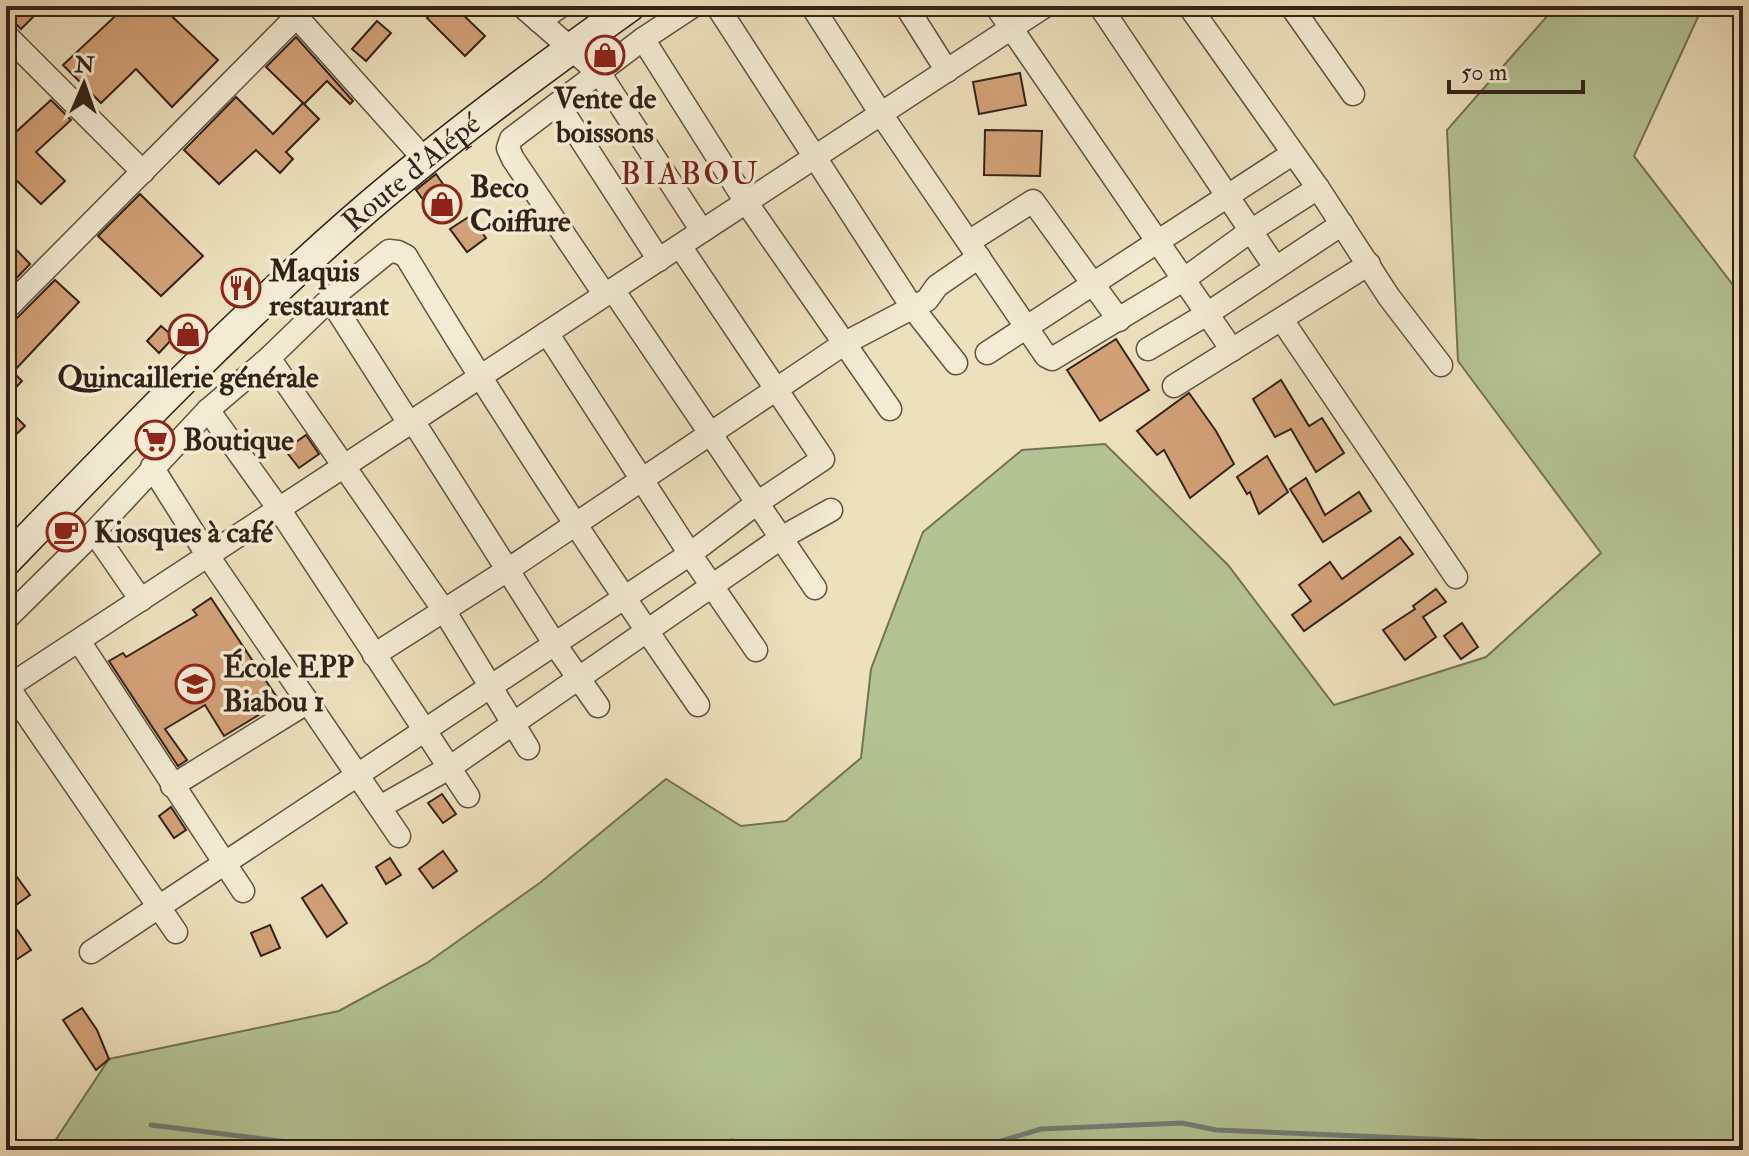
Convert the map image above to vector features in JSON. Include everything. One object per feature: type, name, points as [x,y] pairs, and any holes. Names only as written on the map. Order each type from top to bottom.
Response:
[{"type":"main road","name":"Route d'Alépé","points":[[6,561],[130,432],[265,299],[354,219],[425,160],[630,6]]},
{"type":"street","points":[[522,6],[600,74],[702,231]]},
{"type":"street","points":[[539,21],[561,6]]},
{"type":"street","points":[[693,6],[643,39],[511,139],[508,148],[815,588]]},
{"type":"street","points":[[717,6],[912,307],[956,363]]},
{"type":"street","points":[[812,6],[881,114],[1046,356],[1052,359],[1183,280],[1249,232],[1318,188]]},
{"type":"street","points":[[906,6],[947,71]]},
{"type":"street","points":[[996,6],[1232,350]]},
{"type":"street","points":[[176,932],[7,688],[1045,6]]},
{"type":"street","points":[[1100,6],[1275,267]]},
{"type":"street","points":[[1189,6],[1318,188],[1389,297],[1441,365]]},
{"type":"street","points":[[1291,6],[1353,94]]},
{"type":"street","points":[[6,309],[143,172],[292,11],[425,160]]},
{"type":"street","points":[[6,35],[143,172]]},
{"type":"street","points":[[643,39],[746,202],[890,409]]},
{"type":"street","points":[[558,104],[659,260]]},
{"type":"street","points":[[987,353],[1292,154]]},
{"type":"street","points":[[374,655],[445,612],[845,343],[927,300],[974,249],[1033,201],[1119,320]]},
{"type":"street","points":[[1148,349],[1207,314],[1342,224]]},
{"type":"street","points":[[91,952],[690,554],[757,503],[823,459],[680,246]]},
{"type":"street","points":[[6,619],[94,532],[208,410],[269,358],[330,299],[389,251],[406,256],[479,378],[622,597],[698,705]]},
{"type":"street","points":[[1174,386],[1369,264]]},
{"type":"street","points":[[330,299],[598,706]]},
{"type":"street","points":[[1282,320],[1456,577]]},
{"type":"street","points":[[547,333],[756,650]]},
{"type":"street","points":[[269,358],[445,612],[528,748]]},
{"type":"street","points":[[208,410],[279,509],[468,796]]},
{"type":"street","points":[[152,467],[208,556],[399,836]]},
{"type":"street","points":[[380,807],[449,768],[781,538],[831,510]]},
{"type":"street","points":[[94,532],[141,600]]},
{"type":"street","points":[[79,641],[243,891]]},
{"type":"street","points":[[172,786],[308,702]]},
{"type":"green space","points":[[1556,6],[1703,6],[1634,156],[1743,298],[1743,1150],[49,1150],[109,1059],[339,1011],[427,963],[541,882],[666,779],[741,826],[786,821],[861,758],[871,669],[923,532],[1022,450],[1105,444],[1228,565],[1334,705],[1486,657],[1601,553],[1458,361],[1447,130]]},
{"type":"building","points":[[6,6],[44,6],[21,29],[6,14]]},
{"type":"building","points":[[126,6],[161,6],[218,60],[172,107],[136,69],[101,103],[63,65]]},
{"type":"building","points":[[439,6],[454,6],[485,36],[465,56],[427,18]]},
{"type":"building","points":[[377,21],[391,33],[366,61],[352,49]]},
{"type":"building","points":[[296,37],[353,101],[350,104],[327,81],[304,104],[266,67]]},
{"type":"building","points":[[1020,73],[1026,105],[979,114],[973,82]]},
{"type":"building","points":[[236,97],[273,134],[303,103],[319,119],[286,152],[293,159],[280,173],[256,150],[219,184],[184,150]]},
{"type":"building","points":[[51,100],[71,120],[36,152],[65,181],[41,204],[16,180],[6,190],[6,120],[17,131]]},
{"type":"building","points":[[985,130],[1042,131],[1040,176],[984,175]]},
{"type":"building","points":[[436,174],[445,187],[425,202],[416,190]]},
{"type":"building","points":[[140,194],[203,256],[161,296],[98,236]]},
{"type":"building","points":[[470,216],[486,238],[467,252],[450,229]]},
{"type":"building","points":[[6,239],[30,264],[7,288],[6,287]]},
{"type":"building","points":[[55,280],[79,302],[13,372],[22,381],[6,398],[6,325]]},
{"type":"building","points":[[161,326],[174,337],[159,353],[147,341]]},
{"type":"building","points":[[1116,339],[1149,390],[1100,421],[1067,370]]},
{"type":"building","points":[[1281,380],[1309,426],[1322,418],[1344,453],[1316,472],[1291,429],[1275,437],[1253,399]]},
{"type":"building","points":[[1189,393],[1216,431],[1234,464],[1190,498],[1164,450],[1157,455],[1137,431]]},
{"type":"building","points":[[6,407],[25,426],[6,444]]},
{"type":"building","points":[[306,435],[319,454],[299,468],[285,450]]},
{"type":"building","points":[[1267,456],[1288,492],[1259,514],[1250,492],[1247,494],[1237,477]]},
{"type":"building","points":[[1306,478],[1325,515],[1359,492],[1371,511],[1323,542],[1290,489]]},
{"type":"building","points":[[1400,537],[1413,554],[1304,631],[1292,615],[1311,601],[1299,585],[1330,562],[1342,579]]},
{"type":"building","points":[[1436,589],[1446,602],[1423,617],[1436,637],[1405,660],[1383,630],[1415,609],[1413,606]]},
{"type":"building","points":[[211,598],[280,702],[224,736],[205,705],[165,729],[187,760],[178,766],[109,661],[123,653],[126,657],[197,615],[193,610]]},
{"type":"building","points":[[1462,623],[1478,647],[1461,659],[1444,636]]},
{"type":"building","points":[[442,794],[456,814],[443,823],[428,803]]},
{"type":"building","points":[[171,807],[186,830],[174,838],[159,816]]},
{"type":"building","points":[[443,851],[457,871],[433,888],[419,869]]},
{"type":"building","points":[[390,858],[401,875],[386,884],[376,867]]},
{"type":"building","points":[[6,862],[30,895],[6,912]]},
{"type":"building","points":[[322,885],[347,923],[327,937],[302,898]]},
{"type":"building","points":[[6,914],[31,950],[16,960],[6,946]]},
{"type":"building","points":[[270,925],[280,948],[261,956],[251,933]]},
{"type":"building","points":[[82,1008],[97,1030],[109,1059],[96,1070],[63,1020]]},
{"type":"waterway","points":[[971,1150],[1041,1129],[1182,1123],[1216,1130],[1476,1141],[1512,1150]]},
{"type":"waterway","points":[[151,1125],[296,1143],[326,1150]]},
{"type":"waterway","points":[[663,1150],[732,1141],[772,1150]]},
{"type":"place","name":"Vente de boissons","points":[[605,55]]},
{"type":"place","name":"Beco Coiffure","points":[[442,204]]},
{"type":"place","name":"Maquis restaurant","points":[[241,288]]},
{"type":"place","name":"Quincaillerie générale","points":[[188,334]]},
{"type":"place","name":"Boutique","points":[[155,440]]},
{"type":"place","name":"Kiosques à café","points":[[66,532]]},
{"type":"place","name":"École EPP Biabou 1","points":[[195,684]]},
{"type":"district","name":"BIABOU","points":[[690,174]]}]
